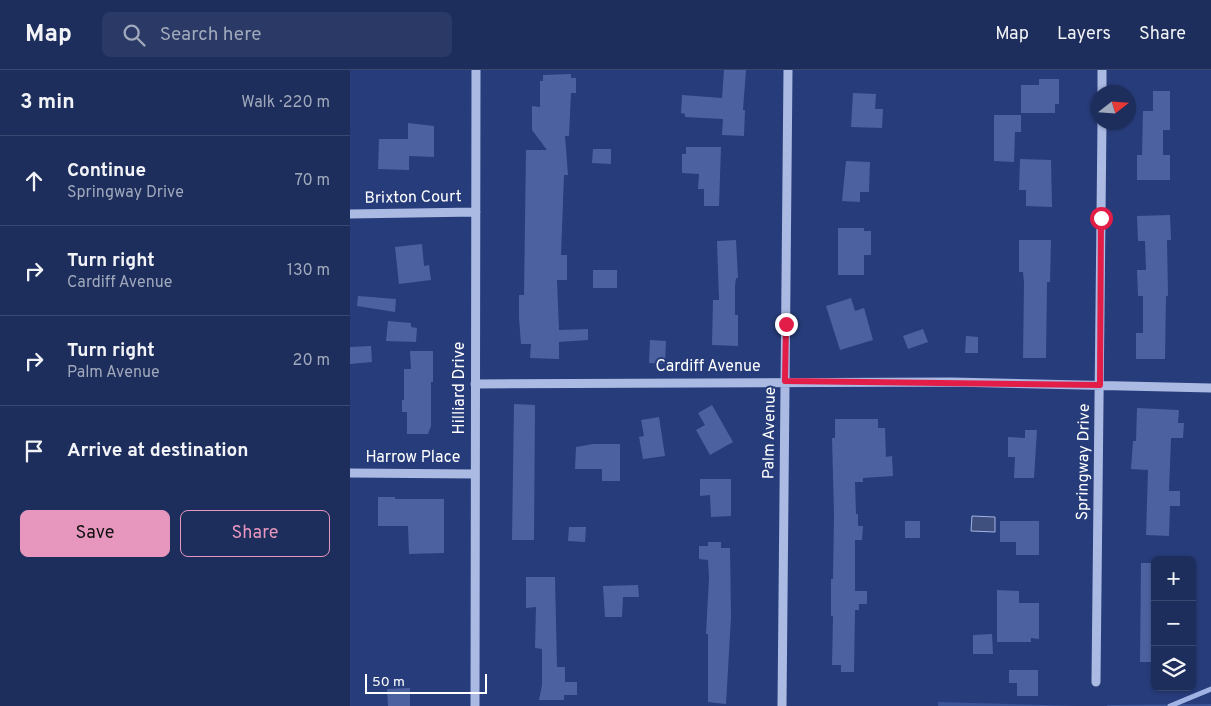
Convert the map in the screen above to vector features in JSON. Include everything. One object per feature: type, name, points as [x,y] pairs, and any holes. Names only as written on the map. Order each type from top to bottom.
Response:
[{"type":"street","name":"Hilliard Drive","points":[[475,706],[476,70]]},
{"type":"street","name":"Palm Avenue","points":[[782,706],[788,70]]},
{"type":"street","points":[[1102,70],[1102,85]]},
{"type":"street","name":"Springway Drive","points":[[1096,682],[1102,130]]},
{"type":"street","name":"Brixton Court","points":[[350,214],[476,212]]},
{"type":"street","name":"Cardiff Avenue","points":[[475,384],[785,381],[1211,388]]},
{"type":"street","name":"Harrow Place","points":[[350,473],[475,474]]},
{"type":"shaded area","points":[[972,516],[995,517],[995,532],[971,531]]},
{"type":"shaded area","points":[[938,702],[1078,706],[938,706]]},
{"type":"shaded area","points":[[1211,704],[1211,706],[1107,706],[1107,705]]},
{"type":"building","points":[[724,70],[746,70],[743,110],[745,110],[744,136],[722,135],[723,119],[685,117],[685,114],[681,113],[682,95],[722,98]]},
{"type":"building","points":[[571,74],[571,78],[576,78],[576,93],[571,93],[569,136],[565,136],[568,175],[564,175],[561,255],[567,255],[567,280],[557,280],[559,330],[588,329],[588,340],[559,342],[559,359],[530,358],[531,344],[521,344],[519,318],[519,295],[524,295],[526,150],[547,150],[532,130],[532,106],[540,107],[540,81],[543,81],[543,75]]},
{"type":"building","points":[[1039,79],[1059,79],[1059,104],[1055,104],[1055,113],[1021,113],[1021,85],[1039,85]]},
{"type":"building","points":[[1153,91],[1170,91],[1170,130],[1163,130],[1163,155],[1170,155],[1170,180],[1137,180],[1137,155],[1142,155],[1143,111],[1153,111]]},
{"type":"building","points":[[853,93],[876,94],[875,109],[883,109],[882,128],[851,127]]},
{"type":"building","points":[[994,115],[1021,115],[1021,132],[1015,132],[1014,162],[994,161]]},
{"type":"building","points":[[408,123],[434,126],[434,157],[409,156],[409,170],[378,169],[379,139],[408,139]]},
{"type":"building","points":[[686,147],[721,147],[719,206],[704,206],[704,189],[698,189],[699,174],[682,173],[682,154],[686,154]]},
{"type":"building","points":[[593,149],[611,149],[611,164],[592,163]]},
{"type":"building","points":[[1020,159],[1051,160],[1052,207],[1026,206],[1026,190],[1019,190]]},
{"type":"building","points":[[846,161],[870,162],[869,192],[860,192],[860,202],[842,201]]},
{"type":"building","points":[[1170,215],[1171,240],[1167,240],[1168,296],[1166,296],[1165,359],[1136,359],[1136,333],[1143,333],[1143,296],[1138,296],[1137,270],[1146,270],[1145,241],[1138,241],[1137,216]]},
{"type":"building","points":[[838,228],[864,228],[864,231],[871,231],[871,255],[864,255],[864,275],[838,275]]},
{"type":"building","points":[[736,240],[738,278],[736,278],[735,286],[735,315],[738,315],[738,346],[712,345],[713,300],[719,300],[717,241]]},
{"type":"building","points":[[1019,240],[1051,240],[1050,282],[1047,282],[1046,358],[1023,358],[1024,282],[1023,272],[1019,272]]},
{"type":"building","points":[[422,244],[424,266],[429,265],[431,280],[399,284],[395,247]]},
{"type":"building","points":[[593,270],[617,270],[617,288],[593,288]]},
{"type":"building","points":[[358,296],[396,299],[395,312],[357,306]]},
{"type":"building","points":[[851,298],[855,311],[864,308],[873,340],[840,350],[826,306]]},
{"type":"building","points":[[388,321],[411,323],[411,327],[417,328],[416,342],[386,341]]},
{"type":"building","points":[[923,329],[928,342],[908,349],[903,336]]},
{"type":"building","points":[[966,336],[978,337],[978,353],[965,353]]},
{"type":"building","points":[[650,340],[666,341],[665,364],[649,363]]},
{"type":"building","points":[[371,346],[372,362],[350,364],[350,347]]},
{"type":"building","points":[[410,351],[433,351],[431,426],[428,434],[407,434],[407,412],[402,412],[404,369],[411,369]]},
{"type":"building","points":[[514,404],[535,405],[534,540],[512,540]]},
{"type":"building","points":[[712,405],[733,442],[710,455],[696,430],[705,425],[698,413]]},
{"type":"building","points":[[1137,408],[1179,410],[1178,423],[1184,423],[1183,438],[1171,438],[1169,491],[1180,491],[1180,506],[1170,506],[1169,536],[1146,535],[1148,470],[1131,469],[1133,441],[1136,441]]},
{"type":"building","points":[[659,417],[665,456],[643,459],[639,437],[644,436],[641,420]]},
{"type":"building","points":[[835,419],[878,419],[878,428],[885,428],[886,457],[892,456],[893,476],[863,478],[863,482],[855,482],[858,526],[863,526],[862,540],[855,540],[855,591],[867,591],[867,604],[859,604],[859,610],[855,610],[854,672],[841,672],[841,665],[832,665],[833,616],[831,616],[831,579],[833,579],[834,514],[832,438],[835,438]]},
{"type":"building","points":[[1025,430],[1037,430],[1034,478],[1014,478],[1015,457],[1008,457],[1008,437],[1025,438]]},
{"type":"building","points":[[593,444],[620,444],[620,481],[602,481],[602,469],[575,469],[576,447]]},
{"type":"building","points":[[700,479],[731,479],[731,516],[711,517],[710,495],[700,496]]},
{"type":"building","points":[[378,497],[444,499],[444,553],[409,554],[408,526],[378,526]]},
{"type":"building","points":[[905,521],[920,521],[920,538],[905,538]]},
{"type":"building","points":[[1000,521],[1039,521],[1039,555],[1016,555],[1016,542],[1000,542]]},
{"type":"building","points":[[569,527],[586,527],[585,542],[568,541]]},
{"type":"building","points":[[708,542],[721,542],[721,548],[730,548],[731,617],[726,704],[708,702],[708,634],[706,634],[708,560],[699,559],[699,546],[708,546]]},
{"type":"building","points":[[1141,563],[1151,563],[1151,662],[1140,662]]},
{"type":"building","points":[[526,577],[555,577],[557,667],[565,667],[565,682],[577,682],[577,695],[564,695],[564,700],[539,700],[542,685],[542,649],[535,648],[536,607],[526,608]]},
{"type":"building","points":[[638,585],[639,597],[623,597],[622,617],[605,617],[603,586]]},
{"type":"building","points":[[997,590],[1019,591],[1019,603],[1039,603],[1039,639],[1031,638],[1031,642],[997,642]]},
{"type":"building","points":[[992,634],[993,654],[973,654],[973,635]]},
{"type":"building","points":[[1009,670],[1038,670],[1038,696],[1017,696],[1017,683],[1009,683]]},
{"type":"building","points":[[410,688],[410,706],[388,706],[387,689]]},
{"type":"waterway","points":[[1170,706],[1211,689]]},
{"type":"route","points":[[786,324],[785,381],[1100,385],[1101,218]]}]
